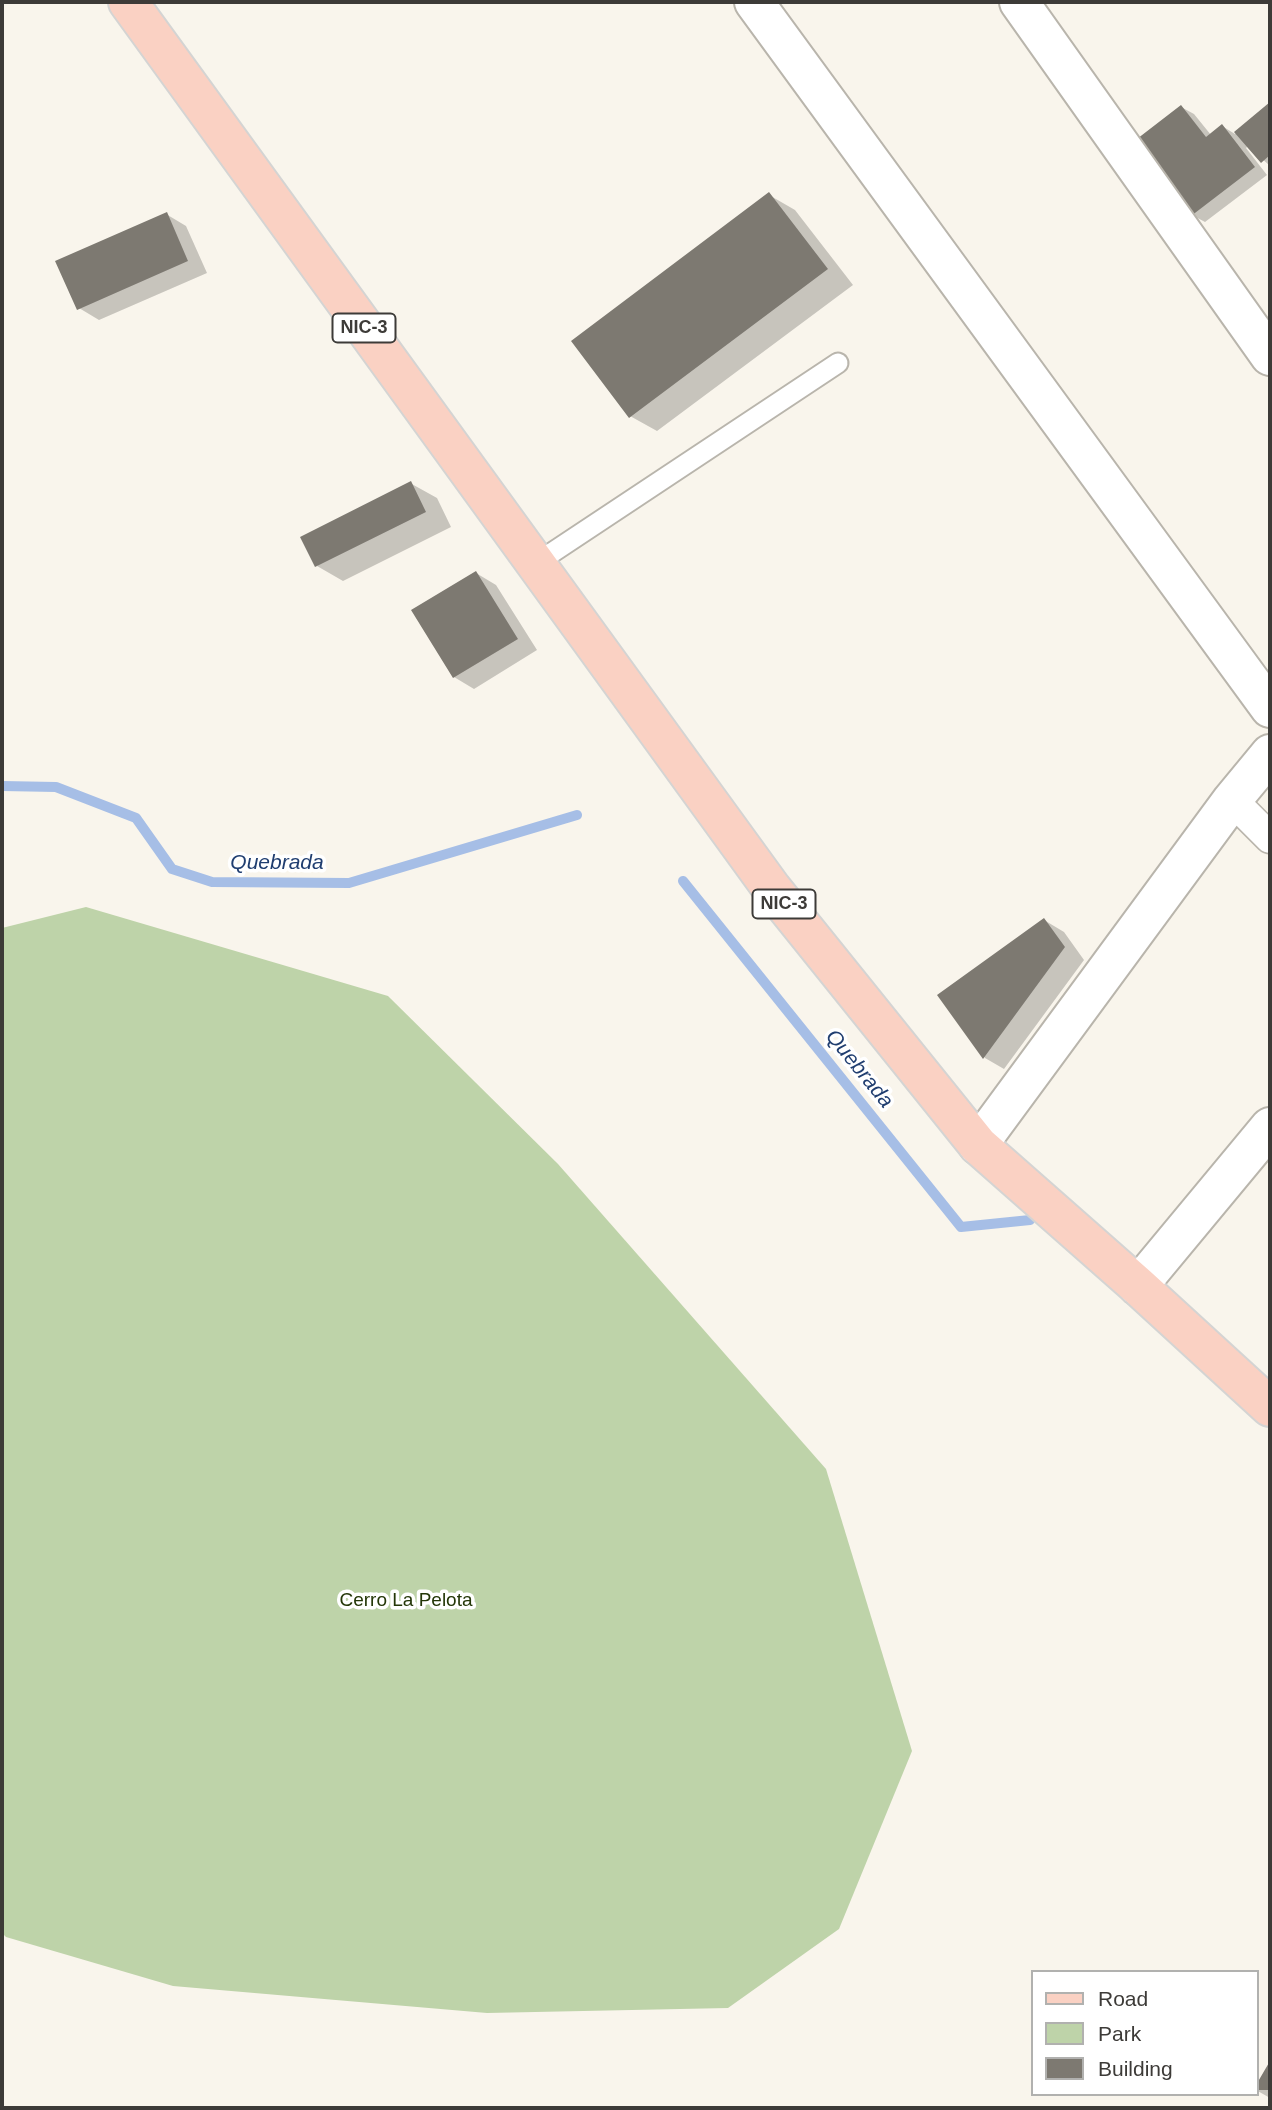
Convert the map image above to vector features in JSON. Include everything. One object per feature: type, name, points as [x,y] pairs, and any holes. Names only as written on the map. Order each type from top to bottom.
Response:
[{"type":"main road","name":"NIC-3","points":[[128,2],[772,889],[978,1145],[1270,1407]]},
{"type":"street","points":[[754,2],[1270,708]]},
{"type":"street","points":[[1019,2],[1270,356]]},
{"type":"street","points":[[978,1145],[1232,800],[1270,754]]},
{"type":"street","points":[[1232,800],[1270,838]]},
{"type":"street","points":[[1138,1286],[1270,1127]]},
{"type":"lane","points":[[535,564],[838,363]]},
{"type":"green space","name":"Cerro La Pelota","points":[[86,907],[388,996],[558,1164],[826,1469],[912,1751],[839,1929],[728,2008],[487,2013],[173,1986],[6,1937],[2,1933],[2,928]]},
{"type":"building","points":[[1270,102],[1270,155],[1261,163],[1234,132]]},
{"type":"building","points":[[1181,105],[1206,137],[1222,124],[1255,167],[1191,216],[1133,142]]},
{"type":"building","points":[[769,192],[828,269],[629,418],[571,341]]},
{"type":"building","points":[[167,212],[188,261],[77,310],[55,261]]},
{"type":"building","points":[[411,481],[426,512],[315,567],[300,537]]},
{"type":"building","points":[[476,571],[518,639],[453,678],[411,610]]},
{"type":"building","points":[[1044,918],[1065,947],[983,1059],[937,995]]},
{"type":"building","points":[[1270,2061],[1270,2090],[1258,2090],[1258,2082]]},
{"type":"waterway","name":"Quebrada","points":[[2,786],[56,787],[136,818],[172,869],[212,882],[349,883],[577,815]]},
{"type":"waterway","name":"Quebrada","points":[[683,881],[961,1227],[1030,1220]]}]
